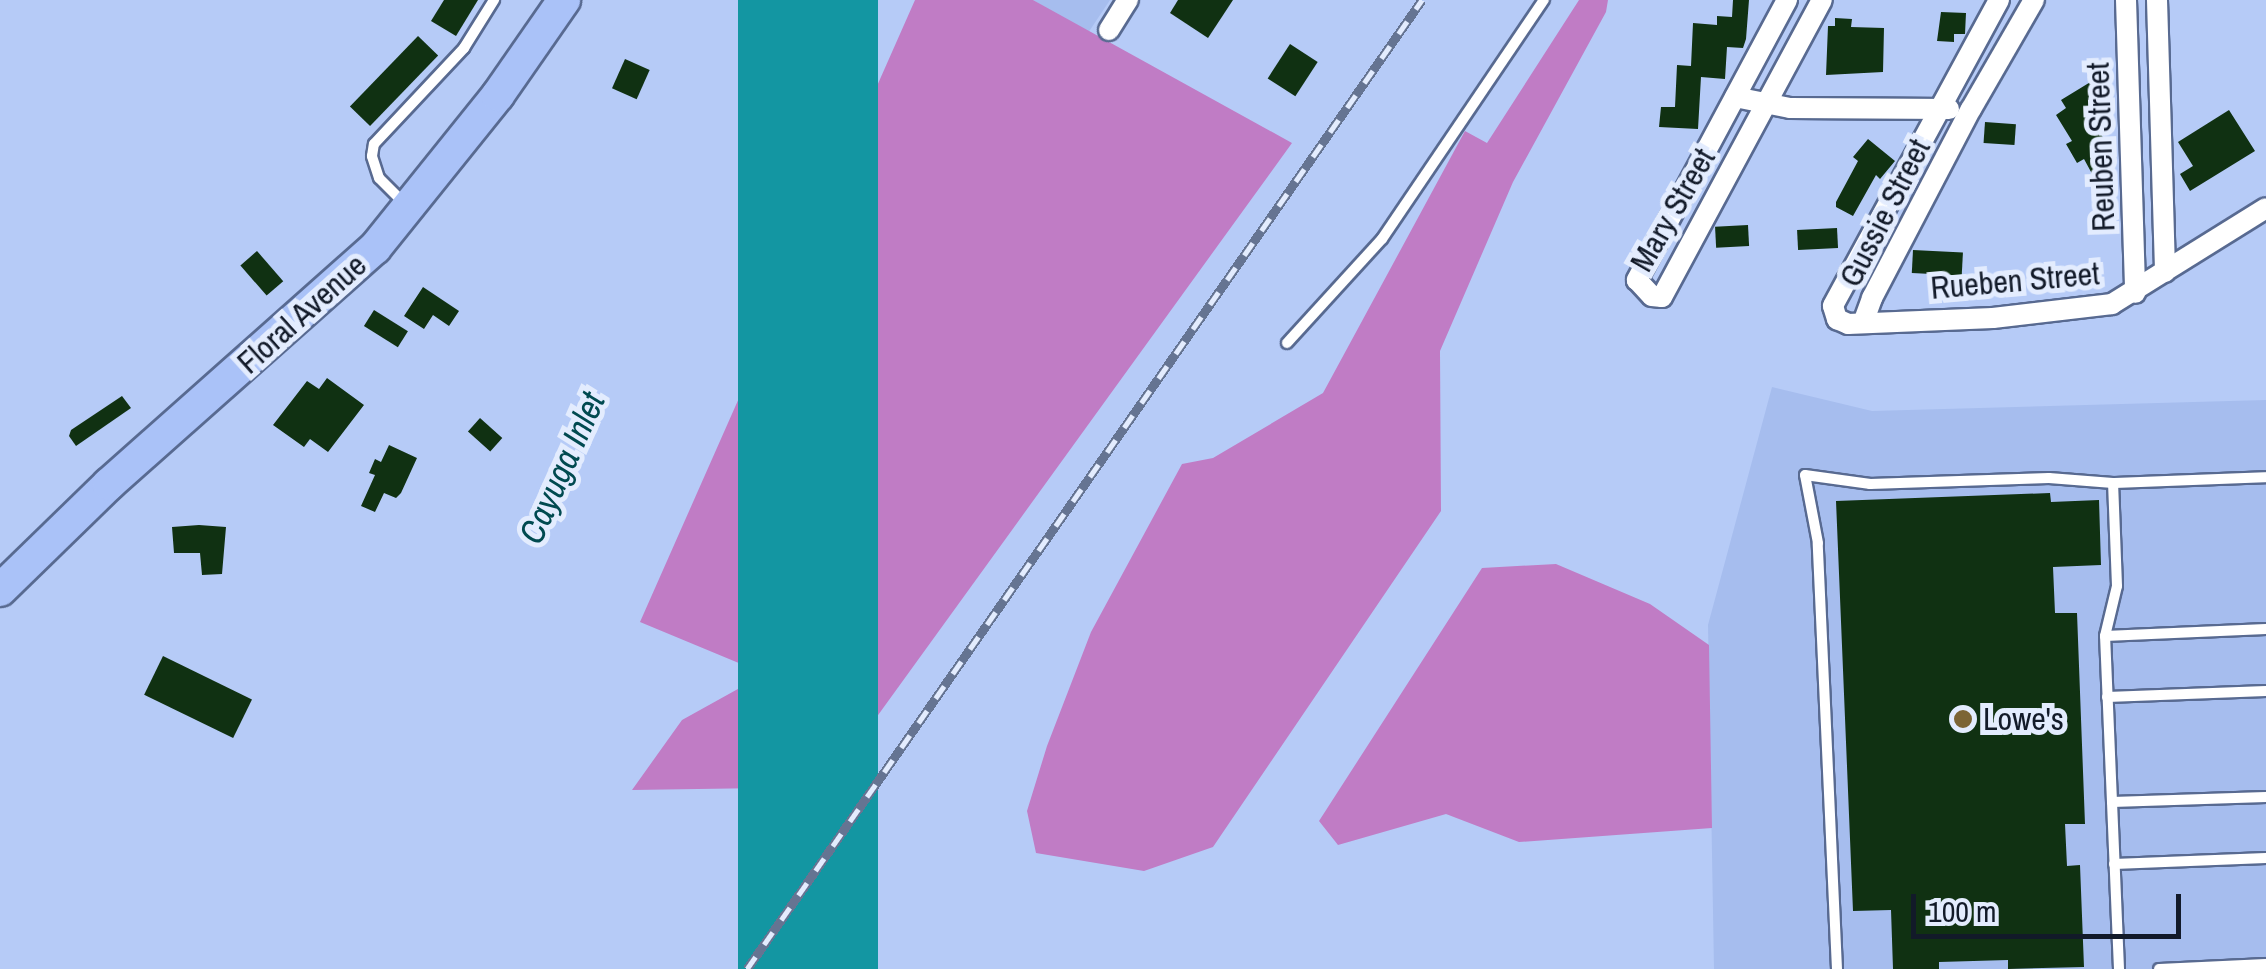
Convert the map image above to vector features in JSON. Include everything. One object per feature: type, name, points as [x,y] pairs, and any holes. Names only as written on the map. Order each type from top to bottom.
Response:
[{"type":"main road","name":"Floral Avenue","points":[[0,590],[109,484],[352,270],[410,208],[516,70],[564,0]]},
{"type":"street","points":[[1108,30],[1128,0]]},
{"type":"street","name":"Mary Street","points":[[1787,0],[1637,280],[1652,296],[1662,298],[1822,0]]},
{"type":"street","name":"Gussie Street","points":[[1999,0],[1833,306],[1837,319],[1864,324],[1872,298],[1971,109],[2034,0]]},
{"type":"street","name":"Reuben Street","points":[[2126,0],[2135,293]]},
{"type":"street","name":"Reuben Street","points":[[2156,0],[2165,272]]},
{"type":"street","points":[[1735,97],[1790,108],[1971,109]]},
{"type":"street","name":"Rueben Street","points":[[1864,324],[2090,310],[2135,293],[2266,208]]},
{"type":"lane","points":[[410,208],[379,178],[372,156],[374,144],[464,48],[494,0]]},
{"type":"lane","points":[[1287,343],[1382,239],[1544,0]]},
{"type":"lane","points":[[1837,969],[1818,542],[1805,475],[1870,484],[2049,478],[2113,484],[2266,477]]},
{"type":"lane","points":[[2113,484],[2117,586],[2106,636],[2119,969]]},
{"type":"lane","points":[[2106,636],[2266,629]]},
{"type":"lane","points":[[2108,697],[2266,691]]},
{"type":"lane","points":[[2112,802],[2266,796]]},
{"type":"lane","points":[[2114,864],[2266,858]]},
{"type":"lane","points":[[2159,969],[2266,964]]},
{"type":"shaded area","points":[[915,0],[1033,0],[1292,143],[826,787],[632,790],[682,720],[765,674],[640,622]]},
{"type":"shaded area","points":[[1033,0],[1110,0],[1088,33]]},
{"type":"shaded area","points":[[1579,0],[1608,0],[1606,12],[1513,182],[1440,351],[1441,511],[1213,847],[1144,871],[1036,853],[1027,811],[1047,746],[1091,632],[1182,464],[1213,458],[1323,393],[1465,131],[1487,143]]},
{"type":"shaded area","points":[[1772,387],[1872,411],[2266,400],[2266,969],[1714,969],[1708,625]]},
{"type":"shaded area","points":[[1556,564],[1650,604],[1709,645],[1712,828],[1519,842],[1446,814],[1338,845],[1319,821],[1482,568]]},
{"type":"water","points":[[738,0],[878,0],[878,969],[738,969]]},
{"type":"building","points":[[444,0],[478,0],[456,36],[431,21]]},
{"type":"building","points":[[1178,0],[1233,0],[1208,38],[1170,13]]},
{"type":"building","points":[[1733,0],[1749,0],[1746,39],[1743,48],[1727,47],[1725,79],[1701,77],[1698,129],[1659,127],[1661,107],[1675,107],[1677,65],[1691,66],[1693,23],[1717,25],[1717,16],[1732,17]]},
{"type":"building","points":[[1941,12],[1966,13],[1965,34],[1954,34],[1954,42],[1937,41]]},
{"type":"building","points":[[1835,18],[1852,19],[1851,27],[1884,28],[1883,72],[1826,75],[1828,26],[1835,26]]},
{"type":"building","points":[[418,36],[438,55],[370,126],[350,106]]},
{"type":"building","points":[[1290,44],[1318,62],[1295,96],[1268,78]]},
{"type":"building","points":[[625,59],[650,70],[637,99],[612,88]]},
{"type":"building","points":[[2097,78],[2109,96],[2086,111],[2113,153],[2101,160],[2117,186],[2103,194],[2084,159],[2077,163],[2066,144],[2072,141],[2056,115],[2066,108],[2061,100]]},
{"type":"building","points":[[2229,110],[2255,151],[2190,191],[2180,174],[2193,166],[2178,142]]},
{"type":"building","points":[[1985,122],[2016,124],[2014,145],[1984,143]]},
{"type":"building","points":[[1868,139],[1895,161],[1880,179],[1876,175],[1853,216],[1836,207],[1836,202],[1858,161],[1853,157]]},
{"type":"building","points":[[1748,225],[1749,246],[1716,248],[1715,227]]},
{"type":"building","points":[[1837,228],[1838,248],[1798,250],[1797,230]]},
{"type":"building","points":[[1913,250],[1963,253],[1962,276],[1912,273]]},
{"type":"building","points":[[257,251],[283,281],[267,296],[240,265]]},
{"type":"building","points":[[423,287],[459,311],[449,326],[433,315],[424,329],[404,316]]},
{"type":"building","points":[[374,310],[408,331],[398,347],[364,326]]},
{"type":"building","points":[[327,378],[364,405],[328,452],[310,439],[304,447],[273,425],[307,381],[319,389]]},
{"type":"building","points":[[122,396],[131,408],[76,446],[69,436],[71,430]]},
{"type":"building","points":[[480,418],[502,438],[490,451],[468,431]]},
{"type":"building","points":[[389,445],[417,458],[401,493],[396,498],[384,493],[375,512],[361,506],[375,475],[369,473],[375,459],[381,462]]},
{"type":"building","name":"Lowe's","points":[[2050,493],[2051,502],[2099,500],[2101,565],[2053,567],[2055,613],[2077,613],[2085,824],[2065,824],[2067,866],[2080,865],[2084,967],[2008,969],[2008,960],[1939,962],[1939,969],[1893,969],[1891,910],[1853,911],[1836,501]]},
{"type":"building","points":[[172,527],[226,527],[222,574],[202,575],[200,553],[174,553]]},
{"type":"building","points":[[163,656],[252,699],[233,738],[144,695]]},
{"type":"railway","points":[[747,969],[1422,0]]},
{"type":"place","name":"Lowe's","points":[[1963,719]]},
{"type":"water label","name":"Cayuga Inlet","points":[[562,468]]}]
